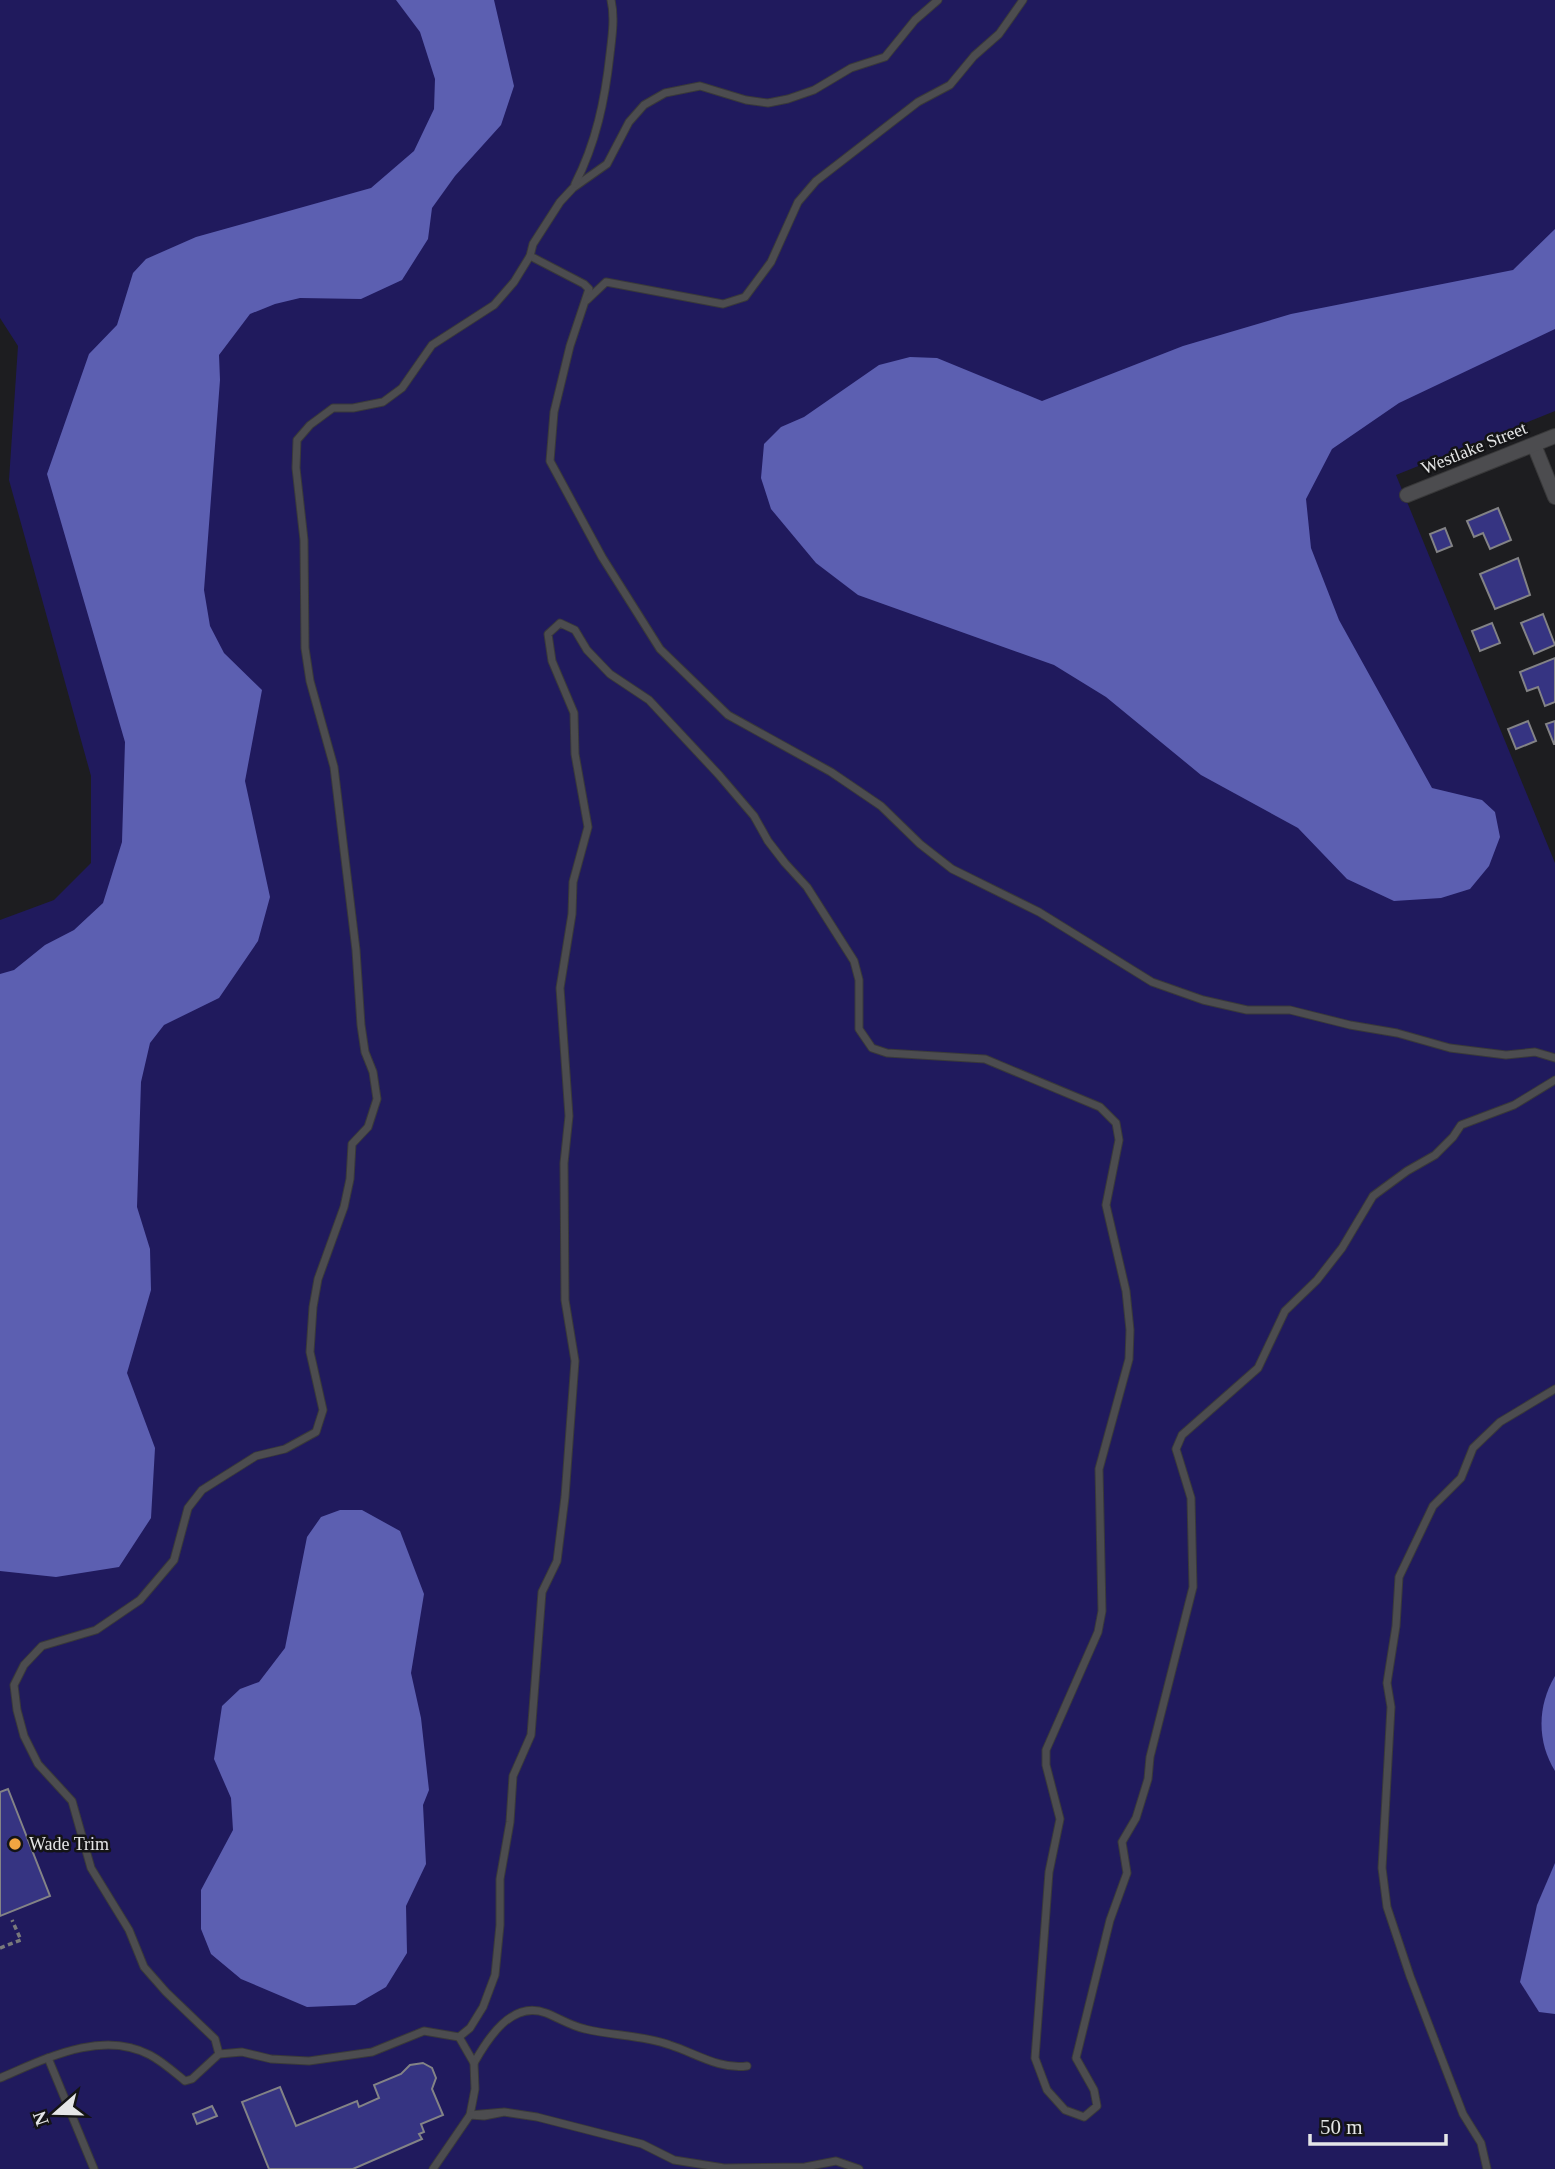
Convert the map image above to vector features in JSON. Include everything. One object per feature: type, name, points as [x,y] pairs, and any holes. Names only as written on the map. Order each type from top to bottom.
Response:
[{"type":"street","name":"Westlake Street","points":[[1408,495],[1555,436]]},
{"type":"street","points":[[1534,445],[1555,497]]},
{"type":"lane","points":[[219,2054],[215,2039],[166,1993],[144,1967],[129,1930],[90,1868],[72,1801],[38,1764],[24,1736],[14,1685],[24,1665],[42,1646],[96,1630],[140,1600],[174,1560],[188,1508],[202,1490],[256,1456],[285,1449],[316,1432],[323,1410],[310,1352],[313,1307],[318,1279],[344,1207],[350,1179],[352,1144],[368,1128],[377,1099],[373,1072],[365,1052],[360,1025],[356,950],[334,768],[310,681],[305,648],[304,540],[296,468],[297,440],[310,425],[333,408],[353,408],[383,401],[402,388],[432,345],[494,305],[514,282],[530,256],[533,244],[560,202],[573,188],[607,164],[629,122],[644,105],[665,93],[700,86],[746,100],[768,103],[814,90],[851,68],[886,57],[915,19],[938,0]]},
{"type":"lane","points":[[586,300],[606,282],[723,304],[745,297],[771,262],[799,202],[816,181],[918,102],[950,85],[974,56],[999,34],[1023,0]]},
{"type":"lane","points":[[573,188],[594,141],[601,110],[612,35],[612,2]]},
{"type":"lane","points":[[530,256],[589,289],[570,346],[554,412],[550,461],[602,557],[660,649],[728,715],[831,772],[881,806],[920,844],[952,869],[1040,912],[1152,982],[1203,1000],[1247,1010],[1290,1010],[1397,1033],[1450,1048],[1506,1055],[1535,1052],[1555,1058]]},
{"type":"lane","points":[[459,2038],[470,2028],[483,2007],[495,1975],[500,1925],[500,1879],[510,1822],[513,1776],[531,1735],[542,1592],[557,1561],[565,1497],[575,1361],[565,1300],[564,1163],[569,1116],[560,988],[572,914],[573,882],[588,827],[575,754],[574,713],[552,661],[548,634],[560,623],[575,630],[587,650],[610,674],[649,700],[710,765],[754,816],[768,841],[807,887],[855,961],[859,980],[859,1029],[872,1048],[887,1053],[985,1059],[1100,1107],[1116,1123],[1119,1140],[1106,1205],[1126,1291],[1130,1330],[1129,1359],[1099,1469],[1102,1611],[1098,1632],[1046,1750],[1046,1765],[1060,1819],[1049,1872],[1035,2058],[1047,2090],[1065,2110],[1084,2117],[1097,2106],[1094,2090],[1076,2058],[1110,1920],[1127,1873],[1122,1842],[1136,1818],[1149,1779],[1150,1757],[1193,1587],[1191,1498],[1175,1449],[1182,1435],[1258,1368],[1285,1311],[1317,1280],[1342,1248],[1373,1196],[1435,1154],[1461,1125],[1514,1105],[1555,1080]]},
{"type":"lane","points":[[1487,2169],[1481,2143],[1463,2114],[1410,1976],[1387,1907],[1382,1868],[1391,1707],[1387,1683],[1396,1626],[1399,1577],[1433,1506],[1461,1478],[1472,1448],[1500,1422],[1555,1389]]},
{"type":"lane","points":[[474,2063],[498,2026],[532,2009],[546,2012],[582,2029],[667,2043],[709,2061],[735,2068],[747,2066]]},
{"type":"lane","points":[[0,2077],[75,2050],[115,2045],[150,2055],[185,2081],[192,2079],[219,2054],[242,2052],[271,2059],[309,2061],[372,2052],[424,2031],[459,2038],[474,2063],[475,2089],[470,2115],[433,2169]]},
{"type":"lane","points":[[48,2058],[94,2169]]},
{"type":"lane","points":[[470,2115],[484,2116],[504,2112],[537,2117],[642,2144],[674,2160],[724,2168],[792,2168],[836,2161],[859,2169]]},
{"type":"path","points":[[0,1948],[21,1940],[12,1920]]},
{"type":"shaded area","points":[[0,0],[1555,0],[1555,411],[1396,475],[1555,863],[1555,2169],[0,2169],[0,920],[54,900],[91,863],[91,776],[9,480],[18,346],[0,318]]},
{"type":"shaded area","points":[[396,0],[494,0],[514,86],[501,125],[455,176],[432,208],[428,239],[402,280],[361,299],[300,298],[250,314],[219,355],[220,380],[204,590],[210,626],[224,653],[262,690],[245,781],[270,897],[258,941],[219,998],[164,1025],[150,1043],[141,1082],[137,1207],[150,1249],[151,1290],[127,1373],[155,1448],[151,1518],[119,1567],[56,1577],[0,1571],[0,974],[14,970],[45,945],[74,930],[103,903],[122,842],[125,742],[47,474],[89,354],[117,325],[133,273],[146,259],[196,237],[371,188],[414,151],[434,109],[435,79],[420,32]]},
{"type":"shaded area","points":[[1555,229],[1555,329],[1399,403],[1332,449],[1306,499],[1311,548],[1339,620],[1432,788],[1482,800],[1495,812],[1500,837],[1489,866],[1470,889],[1441,898],[1394,901],[1347,879],[1298,828],[1201,775],[1106,697],[1054,665],[858,595],[816,563],[771,509],[761,478],[764,444],[781,427],[804,417],[879,365],[910,357],[937,358],[1042,401],[1183,346],[1291,314],[1513,270]]},
{"type":"shaded area","points":[[340,1510],[362,1510],[400,1531],[424,1594],[411,1673],[421,1718],[429,1790],[423,1805],[426,1864],[406,1906],[407,1953],[386,1987],[355,2005],[307,2007],[241,1979],[211,1954],[201,1929],[201,1890],[233,1830],[231,1798],[214,1759],[222,1706],[240,1689],[259,1682],[285,1648],[307,1537],[321,1517]]},
{"type":"shaded area","points":[[1555,1676],[1555,1771],[1542,1736],[1542,1712]]},
{"type":"shaded area","points":[[1555,1863],[1555,2014],[1539,2012],[1520,1982],[1537,1905]]},
{"type":"building","points":[[1498,508],[1511,540],[1490,549],[1483,533],[1474,537],[1467,521]]},
{"type":"building","points":[[1445,528],[1452,546],[1437,552],[1430,534]]},
{"type":"building","points":[[1518,558],[1530,595],[1495,609],[1480,574]]},
{"type":"building","points":[[1543,614],[1555,645],[1534,654],[1521,623]]},
{"type":"building","points":[[1492,623],[1500,643],[1480,651],[1472,631]]},
{"type":"building","points":[[1555,658],[1555,702],[1545,706],[1538,687],[1527,691],[1520,672]]},
{"type":"building","points":[[1528,721],[1536,741],[1516,749],[1508,729]]},
{"type":"building","points":[[1555,721],[1555,744],[1554,744],[1546,724]]},
{"type":"building","name":"Wade Trim","points":[[8,1789],[50,1896],[0,1916],[0,1792]]},
{"type":"building","points":[[423,2063],[432,2068],[436,2078],[432,2089],[443,2115],[421,2124],[424,2132],[419,2134],[422,2139],[353,2169],[269,2169],[242,2102],[280,2087],[296,2126],[357,2101],[359,2107],[379,2098],[374,2085],[401,2074],[410,2065]]},
{"type":"building","points":[[212,2106],[217,2116],[197,2124],[193,2114]]},
{"type":"place","name":"Wade Trim","points":[[15,1844]]}]
